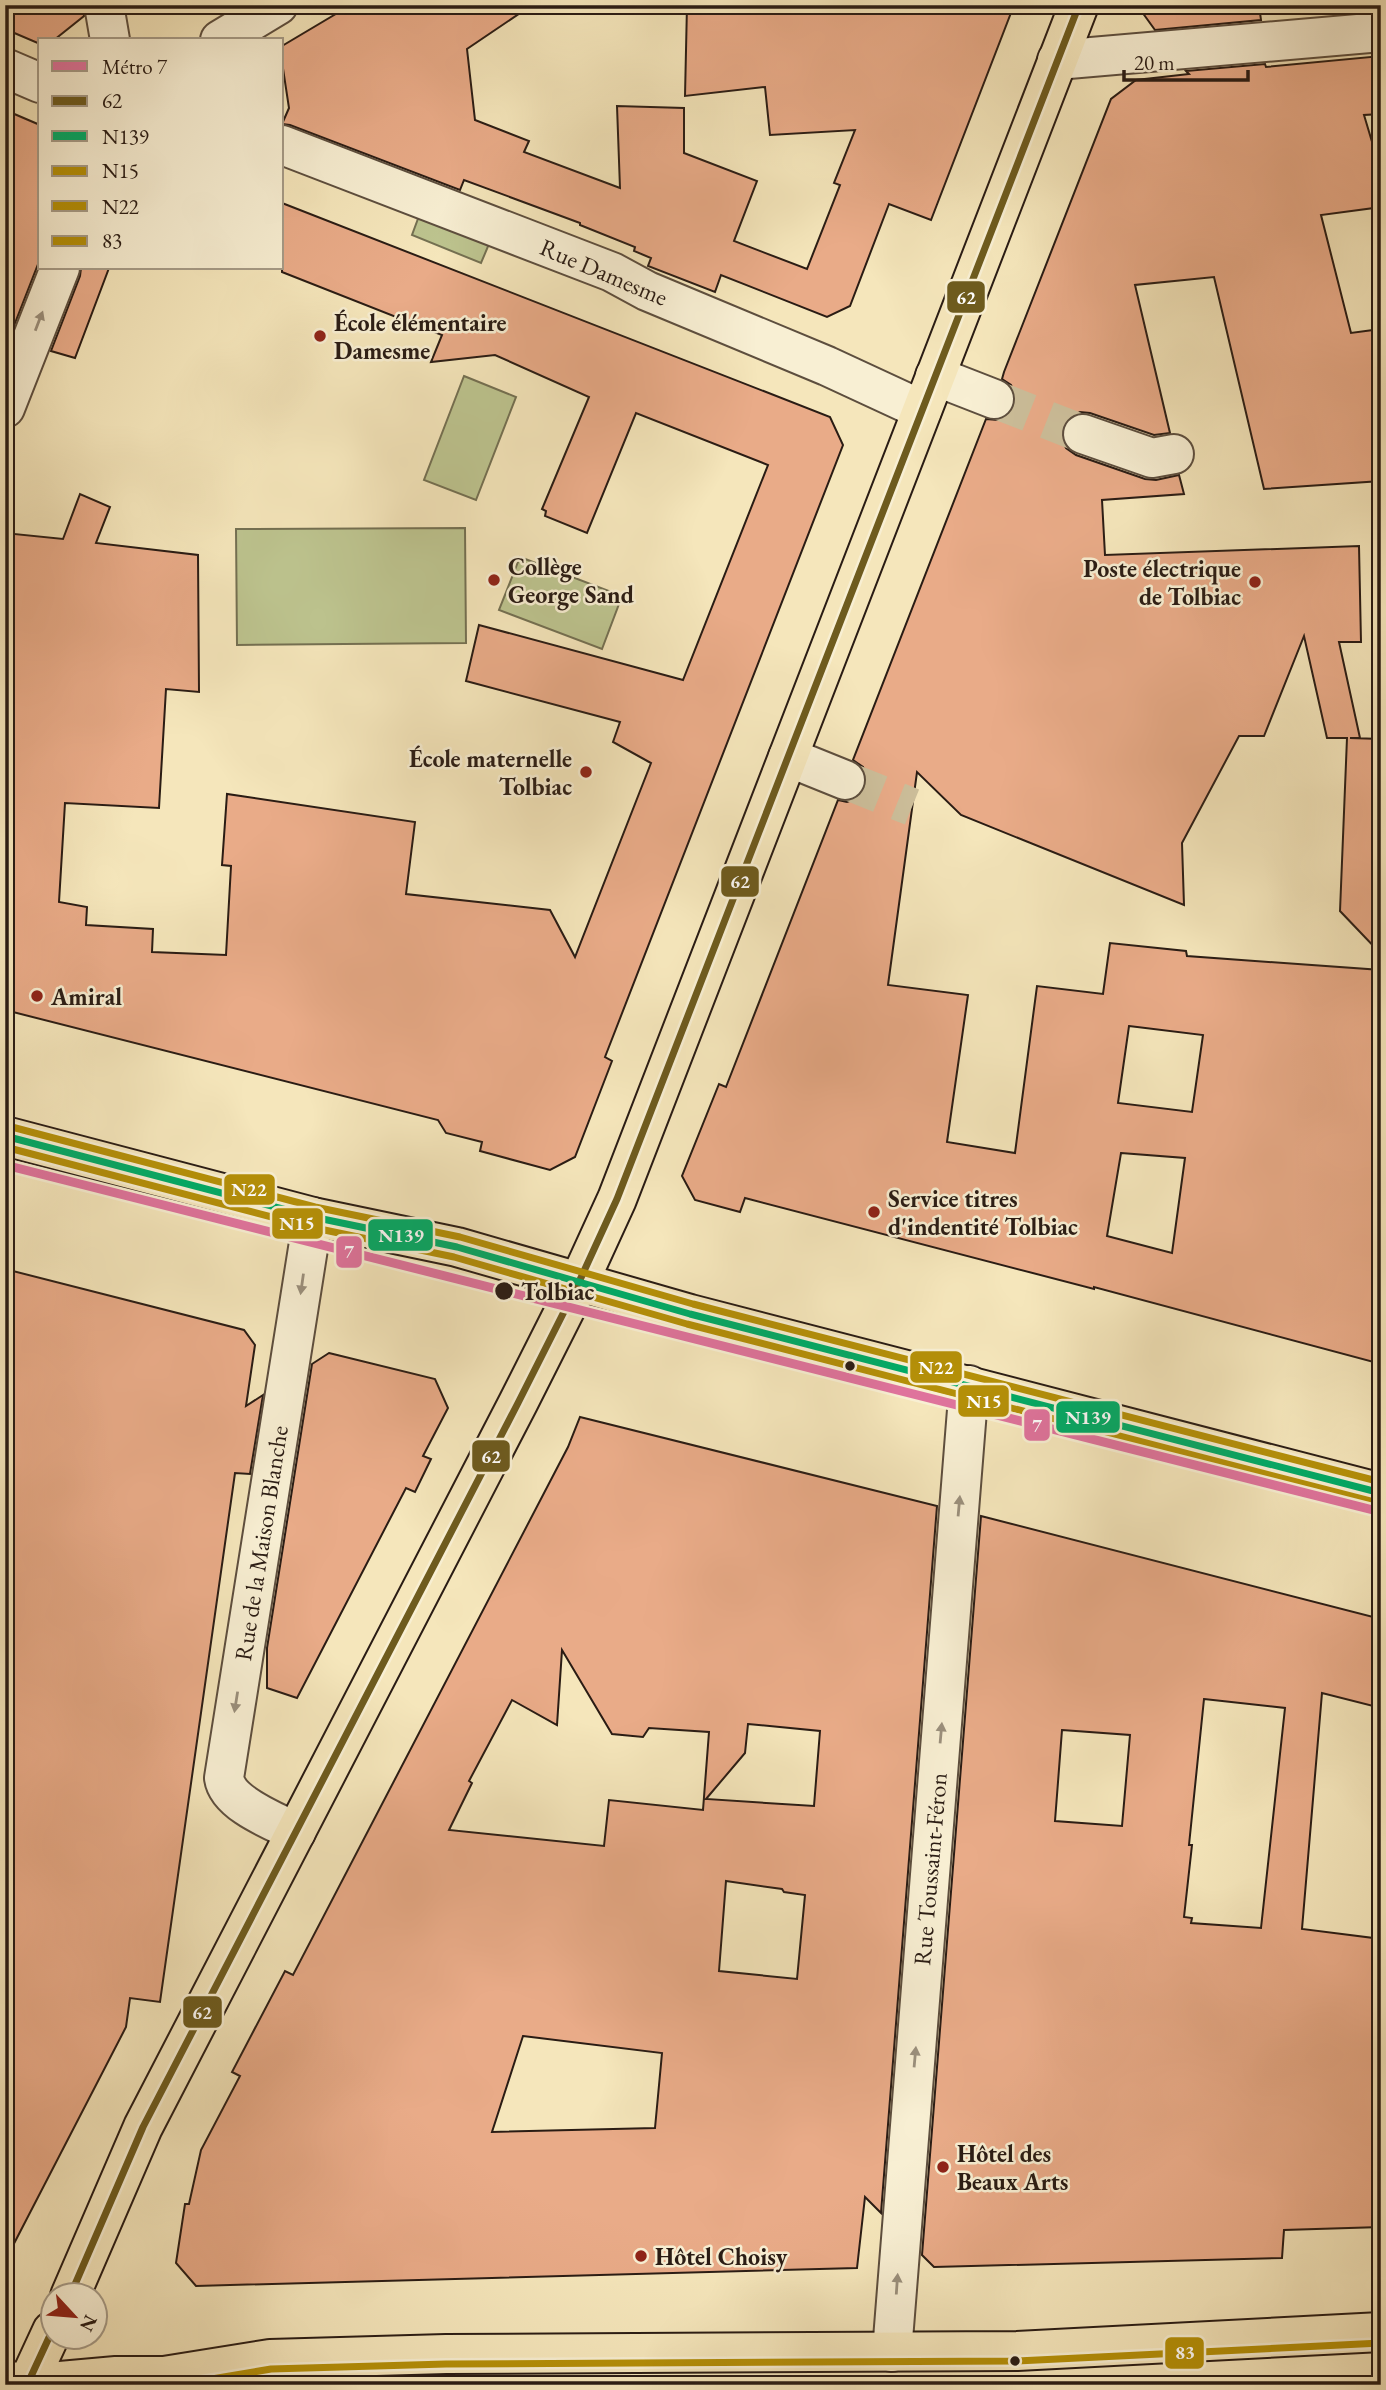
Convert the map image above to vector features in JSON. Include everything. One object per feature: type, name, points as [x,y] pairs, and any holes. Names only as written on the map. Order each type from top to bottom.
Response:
[{"type":"main road","points":[[76,2282],[142,2127],[579,1282],[617,1199],[1079,5]]},
{"type":"main road","points":[[5,1136],[313,1217],[457,1247],[690,1314],[1381,1493]]},
{"type":"main road","points":[[5,2380],[27,2385],[116,2376],[158,2381],[270,2358],[446,2354],[1017,2351],[1381,2332]]},
{"type":"main road","points":[[27,2385],[42,2352]]},
{"type":"street","points":[[104,5],[110,38]]},
{"type":"street","points":[[223,38],[278,5]]},
{"type":"street","points":[[1057,60],[1381,32]]},
{"type":"street","points":[[5,68],[38,82]]},
{"type":"street","name":"Rue Damesme","points":[[284,146],[612,272],[647,291],[827,366],[928,393],[995,399]]},
{"type":"street","points":[[5,408],[59,270]]},
{"type":"street","points":[[1083,434],[1152,458],[1174,454]]},
{"type":"street","points":[[788,757],[845,780]]},
{"type":"street","name":"Rue de la Maison Blanche","points":[[296,1832],[236,1798],[227,1789],[224,1778],[313,1217]]},
{"type":"street","name":"Rue Toussaint-Féron","points":[[891,2352],[968,1385]]},
{"type":"green space","points":[[419,216],[489,244],[481,263],[412,235]]},
{"type":"green space","points":[[464,376],[516,397],[476,500],[424,480]]},
{"type":"green space","points":[[465,528],[466,643],[237,645],[236,529]]},
{"type":"green space","points":[[520,557],[622,596],[602,649],[499,610]]},
{"type":"building","points":[[5,5],[83,5],[84,16],[56,38],[38,38],[38,43],[5,29]]},
{"type":"building","points":[[351,5],[532,5],[467,49],[475,120],[529,141],[524,152],[620,188],[617,106],[684,108],[684,153],[757,181],[734,241],[807,269],[840,185],[834,183],[855,130],[770,135],[765,87],[685,96],[687,5],[1014,5],[931,220],[889,204],[850,306],[827,317],[721,275],[715,292],[648,266],[651,258],[634,251],[635,247],[580,223],[464,180],[460,190],[284,124],[289,108],[284,75],[284,45]]},
{"type":"building","points":[[1137,5],[1259,5],[1261,20],[1155,30]]},
{"type":"building","points":[[1381,56],[1381,114],[1364,115],[1381,172],[1381,207],[1321,215],[1351,333],[1381,329],[1381,481],[1264,489],[1214,277],[1135,285],[1170,433],[1154,435],[1080,412],[1068,418],[1062,427],[1061,437],[1066,448],[1076,455],[1145,479],[1156,480],[1179,475],[1184,494],[1102,500],[1105,555],[1359,546],[1361,642],[1339,642],[1360,738],[1350,738],[1381,739],[1381,954],[1340,911],[1347,738],[1327,738],[1304,636],[1264,736],[1239,736],[1182,843],[1184,905],[961,815],[917,772],[888,985],[968,995],[947,1142],[1015,1153],[1037,986],[1103,994],[1110,943],[1186,951],[1187,956],[1381,970],[1381,1364],[745,1198],[740,1212],[695,1200],[682,1176],[719,1084],[726,1087],[838,800],[847,802],[858,798],[865,788],[867,778],[863,767],[853,760],[986,419],[998,420],[1007,416],[1014,408],[1015,395],[1011,385],[1002,379],[1004,372],[1111,99],[1136,80],[1189,74],[1186,71],[1265,64],[1266,67]],"holes":[[[1129,1026],[1203,1035],[1192,1112],[1118,1103]],[[1121,1153],[1185,1158],[1172,1253],[1107,1236]]]},
{"type":"building","points":[[5,110],[38,124],[38,264],[8,341],[5,340]]},
{"type":"building","points":[[284,204],[830,417],[843,445],[605,1057],[612,1061],[575,1157],[550,1170],[480,1151],[482,1142],[446,1133],[438,1120],[5,1010],[5,533],[63,539],[80,494],[110,507],[96,543],[198,555],[199,692],[166,689],[159,808],[65,803],[59,902],[87,907],[86,925],[153,929],[152,952],[226,955],[231,866],[222,865],[227,794],[415,822],[406,894],[550,910],[575,957],[651,763],[613,742],[620,722],[466,681],[479,625],[683,680],[768,465],[636,413],[587,533],[545,516],[546,511],[542,509],[589,397],[495,355],[431,362],[442,335],[282,272]]},
{"type":"building","points":[[81,270],[108,270],[75,358],[51,351]]},
{"type":"building","points":[[5,1269],[244,1330],[255,1345],[246,1406],[263,1395],[250,1474],[235,1473],[160,2002],[130,1998],[126,2027],[5,2261]]},
{"type":"building","points":[[329,1353],[435,1379],[448,1408],[423,1456],[431,1459],[415,1492],[406,1488],[297,1698],[267,1688],[267,1648],[312,1364]]},
{"type":"building","points":[[580,1417],[937,1506],[881,2213],[865,2197],[857,2268],[196,2286],[176,2263],[185,2204],[189,2204],[201,2150],[240,2076],[232,2072],[285,1971],[293,1975],[568,1447]],"holes":[[[562,1650],[612,1734],[643,1737],[649,1728],[709,1732],[703,1810],[609,1800],[604,1846],[449,1830],[472,1783],[469,1781],[512,1700],[557,1725]],[[748,1724],[820,1731],[814,1806],[706,1799],[745,1753]],[[726,1881],[805,1895],[797,1979],[719,1971]],[[523,2036],[662,2053],[655,2128],[492,2132]]]},
{"type":"building","points":[[981,1516],[1381,1619],[1381,1708],[1322,1693],[1302,1929],[1381,1939],[1381,2227],[1284,2230],[1282,2258],[934,2267],[922,2255]],"holes":[[[1204,1699],[1285,1708],[1261,1928],[1191,1923],[1192,1918],[1184,1917]],[[1062,1730],[1130,1735],[1122,1826],[1055,1821]]]},
{"type":"tunnel","points":[[994,399],[1083,434]]},
{"type":"tunnel","points":[[845,780],[912,807]]},
{"type":"metro line","name":"7","points":[[5,1165],[1381,1512]]},
{"type":"transit line","name":"62","points":[[76,2282],[143,2127],[518,1403],[617,1199],[1079,5]]},
{"type":"transit line","name":"N22","points":[[8,1126],[315,1207],[460,1237],[693,1304],[1381,1482]]},
{"type":"transit line","name":"N139","points":[[5,1136],[313,1217],[457,1247],[690,1314],[1381,1493]]},
{"type":"transit line","name":"N15","points":[[5,1147],[310,1227],[454,1257],[687,1324],[1378,1503]]},
{"type":"transit line","name":"83","points":[[176,2385],[271,2369],[446,2364],[1017,2361],[1381,2343]]},
{"type":"transit line","name":"62","points":[[27,2385],[42,2352]]},
{"type":"place","name":"École élémentaire Damesme","points":[[320,336]]},
{"type":"place","name":"Collège George Sand","points":[[494,580]]},
{"type":"place","name":"Poste électrique de Tolbiac","points":[[1255,582]]},
{"type":"place","name":"École maternelle Tolbiac","points":[[586,772]]},
{"type":"place","name":"Amiral","points":[[37,996]]},
{"type":"place","name":"Service titres d'indentité Tolbiac","points":[[874,1212]]},
{"type":"place","name":"Tolbiac","points":[[504,1291]]},
{"type":"place","name":"Hôtel des Beaux Arts","points":[[943,2167]]},
{"type":"place","name":"Hôtel Choisy","points":[[641,2256]]}]
